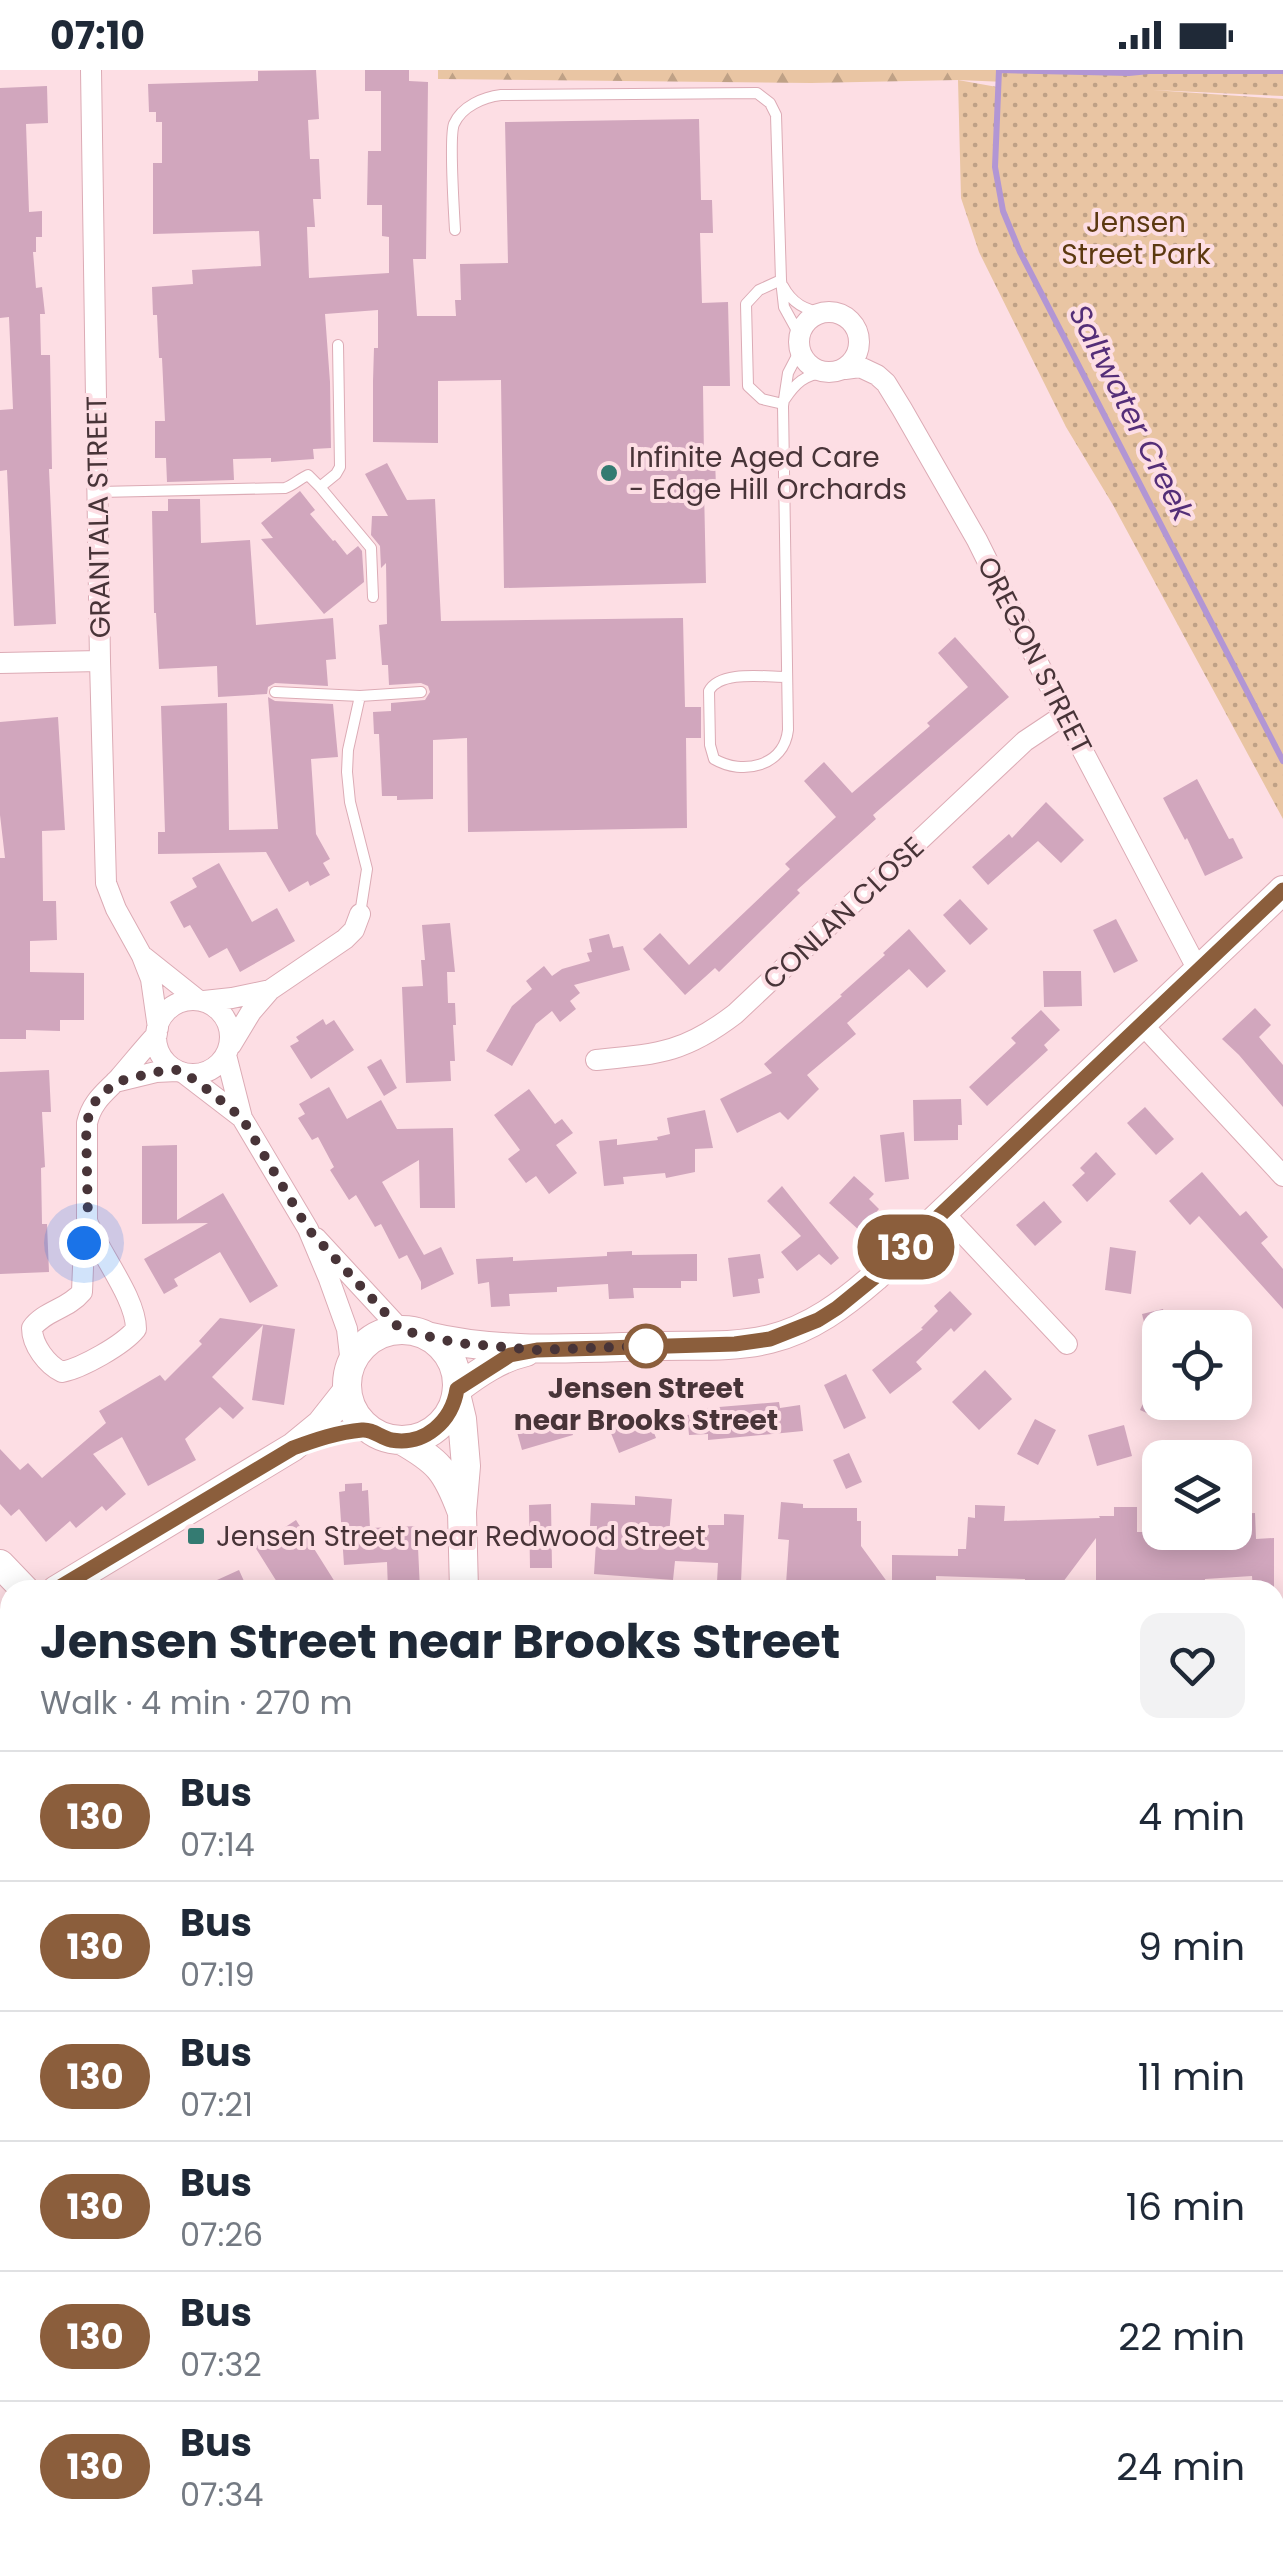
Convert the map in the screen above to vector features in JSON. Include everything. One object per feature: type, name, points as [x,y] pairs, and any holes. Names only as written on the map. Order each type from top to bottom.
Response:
[{"type":"street","name":"GRANTALA STREET","points":[[90,70],[106,883],[151,979],[157,1031]]},
{"type":"street","points":[[835,371],[858,353],[859,339],[855,326],[842,314],[824,312],[809,319],[802,328],[799,344],[807,363],[835,371],[862,368],[886,383]]},
{"type":"street","name":"OREGON STREET","points":[[855,326],[876,356],[886,383],[977,540],[1199,972]]},
{"type":"street","points":[[0,663],[100,661]]},
{"type":"street","name":"CONLAN CLOSE","points":[[596,1060],[666,1052],[711,1033],[1025,741],[1064,715]]},
{"type":"street","points":[[73,1580],[293,1448],[320,1424],[349,1377],[360,1348],[374,1336],[414,1333],[457,1343],[537,1350],[735,1344],[788,1334],[818,1320],[855,1294],[1283,890]]},
{"type":"street","points":[[116,1082],[156,1072],[207,1072],[218,1065],[270,990],[345,939],[354,930],[360,914]]},
{"type":"street","name":"GRANTALA STREET","points":[[142,956],[201,1000]]},
{"type":"street","points":[[88,1221],[99,1250],[129,1298],[136,1330],[126,1340],[73,1370],[62,1372],[52,1367],[32,1339],[32,1328],[82,1292],[88,1221],[86,1123],[96,1100],[116,1082],[157,1031],[170,1008],[180,1002],[270,990]]},
{"type":"street","points":[[201,1000],[215,1006],[226,1020],[231,1037],[227,1052],[242,1118],[308,1229],[347,1329],[352,1408],[368,1429],[383,1437],[418,1438],[446,1418],[457,1391],[510,1355],[537,1350]]},
{"type":"street","points":[[1141,1024],[1283,1176]]},
{"type":"street","points":[[157,1031],[163,1058],[242,1118]]},
{"type":"street","points":[[943,1212],[1067,1344]]},
{"type":"street","points":[[308,1229],[414,1333],[448,1354],[455,1370],[466,1466],[462,1512],[464,1580]]},
{"type":"street","points":[[293,1448],[368,1429]]},
{"type":"street","points":[[400,1440],[441,1469],[462,1512]]},
{"type":"lane","points":[[455,230],[453,126],[482,99],[502,95],[757,93],[770,103],[776,115],[780,280],[785,310],[796,327],[799,344],[788,373],[783,404],[788,734],[781,752],[761,765],[727,765],[714,759],[709,691],[713,684],[732,677],[787,677]]},
{"type":"lane","points":[[780,280],[799,306],[824,312]]},
{"type":"lane","points":[[780,280],[747,300],[747,352],[749,388],[764,400],[783,404]]},
{"type":"lane","points":[[320,487],[340,467],[338,345]]},
{"type":"lane","points":[[783,404],[800,381],[813,374],[835,371]]},
{"type":"lane","points":[[99,492],[285,488],[308,475],[371,548],[373,597]]},
{"type":"lane","points":[[275,692],[360,696],[421,692]]},
{"type":"lane","points":[[360,696],[347,772],[350,802],[368,869],[360,914]]},
{"type":"green space","points":[[438,70],[1283,70],[1283,94],[958,80],[811,83],[438,79]]},
{"type":"green space","name":"Jensen Street Park","points":[[999,70],[1283,70],[1283,96],[1153,90],[1283,99],[1283,819],[1113,505],[1066,427],[979,252],[961,198],[958,80],[997,87]]},
{"type":"building","points":[[316,70],[319,119],[308,120],[310,159],[319,159],[321,199],[313,199],[315,227],[307,227],[309,278],[389,273],[389,237],[382,236],[382,205],[367,205],[368,151],[381,151],[381,91],[365,91],[365,70],[409,70],[409,81],[428,82],[426,259],[413,259],[417,316],[456,316],[455,300],[461,300],[460,264],[508,263],[505,122],[699,119],[701,200],[712,200],[713,233],[700,233],[702,303],[728,302],[730,386],[703,386],[704,458],[715,458],[716,488],[704,488],[706,583],[504,588],[501,380],[438,381],[438,443],[373,442],[378,310],[325,314],[331,448],[313,449],[314,459],[233,459],[234,480],[167,482],[166,458],[155,458],[155,421],[165,421],[162,358],[152,287],[193,284],[192,270],[261,266],[259,231],[153,234],[153,163],[162,163],[162,122],[156,122],[156,112],[149,112],[148,84],[258,81],[258,71]]},
{"type":"building","points":[[47,86],[48,123],[26,124],[29,212],[42,211],[42,237],[36,237],[33,252],[36,288],[42,287],[45,314],[40,314],[41,355],[50,355],[49,469],[56,624],[14,626],[7,470],[0,471],[0,410],[13,409],[9,317],[0,318],[0,88]]},
{"type":"building","points":[[387,463],[407,500],[435,499],[441,621],[683,618],[685,707],[701,707],[701,738],[686,738],[687,828],[468,832],[467,738],[433,740],[433,799],[397,800],[397,796],[382,796],[379,734],[374,734],[373,712],[391,711],[391,703],[425,700],[430,692],[421,683],[389,685],[388,665],[382,665],[379,625],[387,624],[386,563],[381,568],[380,546],[371,535],[372,516],[388,516],[365,474]]},
{"type":"building","points":[[300,491],[315,510],[310,514],[347,555],[358,546],[362,551],[364,582],[324,614],[261,539],[273,538],[261,523]]},
{"type":"building","points":[[168,499],[200,499],[201,543],[250,540],[256,625],[333,618],[336,659],[326,660],[328,686],[275,683],[268,687],[267,694],[218,697],[217,666],[159,669],[152,511],[168,511]]},
{"type":"building","points":[[955,637],[1009,697],[873,815],[876,819],[797,890],[800,893],[719,972],[715,968],[685,995],[643,949],[660,933],[689,965],[790,869],[785,864],[836,817],[804,781],[824,762],[852,793],[930,726],[927,723],[968,687],[938,653]]},
{"type":"building","points":[[268,697],[275,701],[333,704],[338,757],[311,759],[316,834],[330,859],[323,863],[330,875],[289,892],[266,852],[158,854],[158,832],[165,832],[161,706],[227,703],[229,830],[278,829]]},
{"type":"building","points":[[58,717],[65,830],[42,831],[43,901],[56,901],[57,940],[30,941],[30,972],[84,973],[84,1020],[60,1020],[60,1031],[26,1030],[26,1039],[0,1039],[0,858],[5,858],[0,815],[0,722]]},
{"type":"building","points":[[1197,779],[1243,858],[1205,876],[1163,798]]},
{"type":"building","points":[[1046,802],[1084,840],[1061,863],[1038,841],[988,885],[972,867],[1009,834],[1012,838]]},
{"type":"building","points":[[219,863],[252,922],[277,908],[295,941],[240,972],[227,948],[209,958],[190,925],[184,928],[170,902],[197,887],[192,878]]},
{"type":"building","points":[[960,899],[988,929],[970,945],[943,915]]},
{"type":"building","points":[[1116,919],[1138,961],[1114,973],[1093,930]]},
{"type":"building","points":[[450,923],[455,972],[447,972],[448,1003],[455,1003],[456,1025],[451,1081],[406,1083],[402,987],[423,986],[422,925]]},
{"type":"building","points":[[909,929],[946,971],[927,988],[909,969],[847,1023],[856,1034],[807,1075],[819,1089],[788,1120],[780,1112],[737,1133],[720,1099],[772,1073],[764,1064],[842,996]]},
{"type":"building","points":[[609,934],[613,948],[623,946],[630,970],[574,985],[580,993],[570,1001],[576,1009],[560,1022],[552,1011],[536,1024],[512,1066],[486,1051],[512,1006],[532,989],[526,981],[544,966],[552,976],[590,961],[589,939]]},
{"type":"building","points":[[1043,971],[1081,971],[1082,1006],[1044,1007]]},
{"type":"building","points":[[1255,1008],[1271,1025],[1259,1037],[1283,1065],[1283,1107],[1222,1039]]},
{"type":"building","points":[[1041,1010],[1060,1030],[1044,1045],[1048,1050],[987,1106],[969,1087],[1016,1043],[1011,1038]]},
{"type":"building","points":[[323,1019],[326,1025],[334,1020],[354,1050],[311,1079],[290,1046],[299,1041],[296,1037]]},
{"type":"building","points":[[381,1059],[397,1088],[384,1096],[367,1067]]},
{"type":"building","points":[[49,1070],[51,1112],[42,1112],[45,1167],[41,1168],[42,1224],[47,1224],[49,1272],[0,1274],[0,1072]]},
{"type":"building","points":[[329,1087],[347,1119],[381,1100],[397,1129],[453,1128],[455,1208],[420,1208],[419,1160],[382,1182],[424,1255],[441,1247],[454,1274],[421,1290],[407,1255],[399,1259],[381,1224],[375,1227],[356,1195],[349,1200],[330,1170],[334,1167],[318,1137],[312,1140],[298,1118],[305,1114],[299,1104]]},
{"type":"building","points":[[529,1089],[555,1124],[562,1119],[573,1133],[556,1145],[577,1173],[549,1194],[536,1176],[526,1183],[508,1159],[520,1150],[494,1115]]},
{"type":"building","points":[[961,1099],[958,1140],[914,1141],[913,1100]]},
{"type":"building","points":[[1145,1107],[1174,1139],[1156,1155],[1127,1123]]},
{"type":"building","points":[[705,1110],[713,1148],[695,1149],[695,1172],[666,1178],[665,1173],[623,1177],[624,1184],[604,1186],[599,1141],[617,1139],[617,1145],[658,1140],[657,1137],[670,1134],[667,1118]]},
{"type":"building","points":[[904,1132],[909,1179],[885,1182],[880,1135]]},
{"type":"building","points":[[177,1145],[177,1220],[223,1193],[278,1286],[250,1303],[220,1252],[174,1279],[178,1286],[164,1294],[144,1259],[208,1223],[142,1224],[142,1146]]},
{"type":"building","points":[[1096,1152],[1116,1174],[1087,1202],[1072,1185],[1085,1173],[1080,1168]]},
{"type":"building","points":[[1202,1172],[1240,1216],[1246,1211],[1268,1237],[1261,1243],[1283,1269],[1283,1309],[1199,1216],[1190,1225],[1169,1201]]},
{"type":"building","points":[[854,1176],[874,1194],[869,1199],[879,1209],[860,1231],[829,1203]]},
{"type":"building","points":[[782,1186],[839,1258],[831,1265],[819,1254],[797,1271],[781,1252],[801,1236],[767,1201]]},
{"type":"building","points":[[1044,1201],[1062,1222],[1035,1246],[1016,1225]]},
{"type":"building","points":[[1110,1247],[1136,1251],[1131,1294],[1105,1290]]},
{"type":"building","points":[[632,1251],[632,1255],[697,1254],[697,1281],[681,1281],[681,1288],[633,1288],[634,1298],[609,1299],[608,1284],[557,1287],[557,1292],[509,1294],[510,1306],[491,1307],[489,1282],[478,1284],[476,1259],[513,1257],[513,1261]]},
{"type":"building","points":[[760,1254],[764,1278],[758,1279],[760,1293],[733,1297],[728,1258]]},
{"type":"building","points":[[950,1291],[972,1314],[954,1332],[951,1328],[916,1362],[922,1369],[890,1394],[872,1370],[923,1329],[938,1311],[934,1306]]},
{"type":"building","points":[[220,1318],[295,1329],[284,1405],[252,1400],[263,1325],[212,1377],[244,1408],[233,1419],[220,1407],[185,1439],[196,1460],[148,1486],[122,1437],[93,1454],[126,1494],[106,1511],[102,1506],[76,1528],[70,1521],[46,1542],[19,1509],[11,1516],[0,1504],[0,1449],[20,1470],[28,1463],[42,1478],[106,1423],[99,1411],[160,1375],[165,1381],[202,1344],[199,1341]]},
{"type":"building","points":[[985,1370],[1012,1399],[979,1430],[952,1402]]},
{"type":"building","points":[[846,1374],[866,1418],[844,1429],[824,1385]]},
{"type":"building","points":[[779,1402],[780,1408],[800,1405],[803,1431],[708,1440],[708,1434],[689,1435],[687,1415],[708,1413],[707,1408]]},
{"type":"building","points":[[565,1410],[573,1435],[522,1450],[515,1425]]},
{"type":"building","points":[[627,1412],[630,1419],[646,1412],[656,1438],[619,1453],[606,1421]]},
{"type":"building","points":[[1035,1419],[1056,1430],[1038,1465],[1017,1454]]},
{"type":"building","points":[[1124,1425],[1132,1456],[1097,1466],[1088,1435]]},
{"type":"building","points":[[849,1453],[862,1482],[846,1489],[833,1460]]},
{"type":"building","points":[[362,1483],[362,1491],[368,1490],[370,1528],[417,1526],[420,1580],[388,1580],[387,1562],[344,1565],[339,1492],[345,1491],[345,1484]]},
{"type":"building","points":[[635,1496],[672,1499],[669,1536],[696,1537],[698,1543],[698,1537],[707,1537],[708,1525],[724,1525],[724,1514],[744,1515],[741,1580],[717,1580],[718,1563],[675,1561],[673,1580],[594,1574],[597,1526],[590,1526],[591,1503],[635,1505]]},
{"type":"building","points":[[781,1502],[803,1504],[803,1508],[857,1508],[861,1546],[886,1580],[786,1580],[789,1540],[778,1539]]},
{"type":"building","points":[[551,1504],[552,1568],[530,1568],[529,1505]]},
{"type":"building","points":[[975,1505],[1005,1506],[1004,1521],[1100,1518],[1114,1516],[1114,1507],[1137,1507],[1142,1550],[1252,1550],[1255,1513],[1256,1539],[1274,1538],[1274,1580],[1252,1580],[1252,1576],[1096,1580],[1096,1538],[1064,1580],[936,1576],[936,1580],[892,1580],[892,1555],[958,1556],[958,1549],[966,1549],[968,1517],[975,1518]]},
{"type":"building","points":[[296,1520],[334,1580],[276,1580],[255,1547]]},
{"type":"building","points":[[239,1570],[244,1580],[217,1580]]},
{"type":"waterway","name":"Saltwater Creek","points":[[999,70],[995,167],[1003,211],[1020,252],[1283,761]]},
{"type":"waterway","points":[[999,70],[1283,71]]},
{"type":"bus line","name":"130","points":[[72,1580],[293,1448],[368,1429],[392,1440],[426,1435],[446,1418],[457,1389],[510,1355],[537,1350],[735,1344],[788,1334],[818,1320],[875,1277],[1283,890]]},
{"type":"place","name":"Infinite Aged Care - Edge Hill Orchards","points":[[609,473]]},
{"type":"place","name":"Jensen Street near Brooks Street","points":[[646,1346]]},
{"type":"place","name":"Jensen Street near Redwood Street","points":[[196,1536]]},
{"type":"route","points":[[84,1243],[88,1221],[89,1112],[116,1082],[177,1070],[242,1118],[308,1229],[401,1330],[457,1343],[537,1350],[646,1346]]}]
